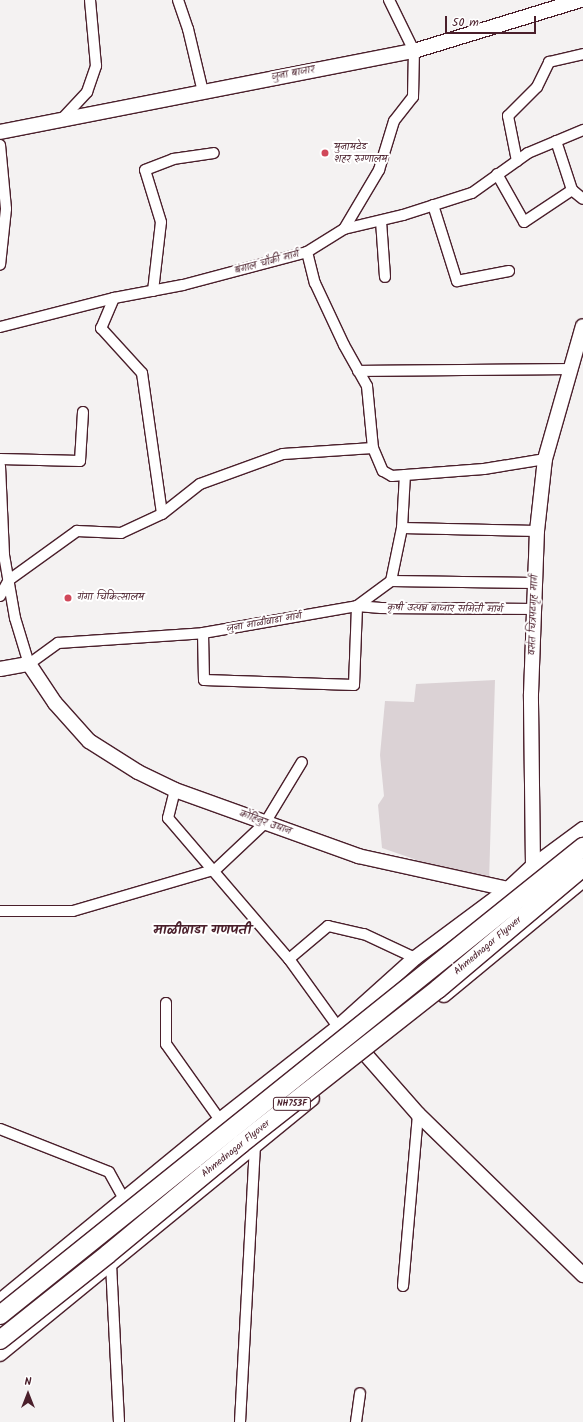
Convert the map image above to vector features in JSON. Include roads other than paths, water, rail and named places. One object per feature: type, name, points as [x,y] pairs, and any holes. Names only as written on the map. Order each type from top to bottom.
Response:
[{"type":"highway","name":"Ahmednagar Flyover","points":[[0,1315],[583,847]]},
{"type":"highway","name":"Ahmednagar Flyover","points":[[0,1340],[108,1254],[241,1144],[438,989],[583,867]]},
{"type":"street","points":[[62,120],[87,92],[96,66],[90,0]]},
{"type":"street","points":[[178,0],[188,29],[203,92]]},
{"type":"street","points":[[344,229],[379,170],[394,122],[413,97],[414,51],[389,0]]},
{"type":"street","name":"जुना बाजार","points":[[0,132],[414,51],[558,4],[581,0]]},
{"type":"street","points":[[517,161],[508,116],[537,87],[549,62],[583,54]]},
{"type":"street","name":"बंगाल चौकी मार्ग","points":[[0,327],[114,298],[183,285],[307,252],[344,229],[381,221],[472,193],[528,153],[583,130]]},
{"type":"street","points":[[556,141],[572,190],[583,199]]},
{"type":"street","points":[[0,145],[6,209],[0,265]]},
{"type":"street","points":[[153,291],[161,222],[145,170],[173,159],[214,153]]},
{"type":"street","points":[[497,174],[524,222],[572,190]]},
{"type":"street","points":[[433,205],[457,281],[509,271]]},
{"type":"street","points":[[381,221],[385,277]]},
{"type":"street","points":[[307,252],[315,283],[358,371],[367,386],[373,448],[383,470],[392,476],[484,469],[545,459]]},
{"type":"street","points":[[114,298],[101,328],[142,373],[162,514]]},
{"type":"street","name":"वसंत चित्रपटगृह मार्ग","points":[[533,866],[531,694],[537,531],[545,459],[583,326]]},
{"type":"street","points":[[358,371],[570,369]]},
{"type":"street","points":[[0,459],[80,461],[83,412]]},
{"type":"street","points":[[0,596],[9,580],[77,531],[121,533],[162,514],[200,484],[283,454],[373,448]]},
{"type":"street","points":[[0,466],[2,555],[9,580],[15,618],[29,664],[0,669]]},
{"type":"street","points":[[405,475],[402,528],[391,581],[534,583]]},
{"type":"street","points":[[402,528],[537,531]]},
{"type":"street","name":"जुना माळीवाडा मार्ग","points":[[29,664],[58,643],[203,633],[357,606],[391,581]]},
{"type":"street","points":[[203,633],[204,680],[354,685],[357,606]]},
{"type":"street","name":"कृषी उत्पन्न बाजार समिती मार्ग","points":[[357,606],[381,608],[534,609]]},
{"type":"street","name":"कोहिनुर उद्यान","points":[[29,664],[55,703],[89,740],[138,772],[175,790],[358,856],[508,889]]},
{"type":"street","points":[[0,911],[73,911],[214,871],[266,823],[302,762]]},
{"type":"street","points":[[175,790],[168,818],[289,959],[338,1027]]},
{"type":"street","points":[[0,1301],[220,1120],[338,1027],[415,958],[508,889],[533,866],[583,829]]},
{"type":"street","points":[[533,866],[559,900]]},
{"type":"street","points":[[0,1354],[255,1146],[477,969],[583,880]]},
{"type":"street","points":[[508,889],[535,921]]},
{"type":"street","points":[[289,959],[328,926],[364,934],[415,958]]},
{"type":"street","points":[[166,1004],[166,1044],[220,1120]]},
{"type":"street","points":[[367,1056],[418,1114],[583,1275]]},
{"type":"street","points":[[403,1286],[418,1114]]},
{"type":"street","points":[[0,1129],[109,1172],[124,1199]]},
{"type":"street","points":[[240,1422],[255,1146]]},
{"type":"street","points":[[111,1264],[120,1422]]},
{"type":"street","points":[[356,1422],[360,1393]]},
{"type":"place","name":"युनायटेड शहर रुग्णालय","points":[[325,153]]},
{"type":"place","name":"गंगा चिकित्सालय","points":[[68,598]]},
{"type":"district","name":"माळीवाडा गणपती","points":[[202,930]]}]
